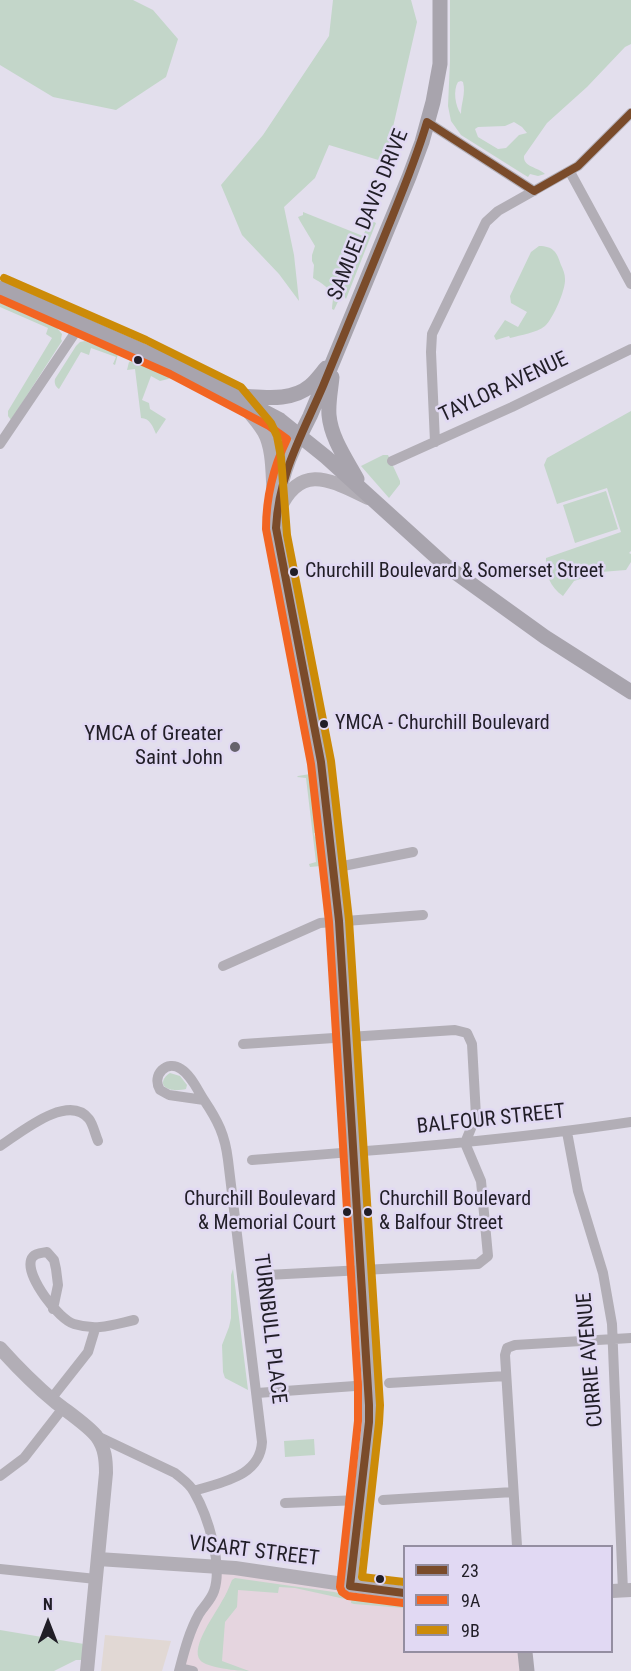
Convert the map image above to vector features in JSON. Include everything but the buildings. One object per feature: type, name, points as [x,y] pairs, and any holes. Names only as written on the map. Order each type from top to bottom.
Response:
[{"type":"main road","name":"SAMUEL DAVIS DRIVE","points":[[300,436],[409,177],[427,122],[438,82],[440,64],[440,0]]},
{"type":"main road","points":[[0,288],[167,361],[280,420],[326,457],[439,560],[469,584],[545,637],[631,692]]},
{"type":"main road","points":[[236,396],[286,397],[301,392],[310,386],[334,359]]},
{"type":"main road","points":[[334,359],[329,404],[331,426],[362,489]]},
{"type":"main road","points":[[525,1653],[527,1671]]},
{"type":"street","points":[[435,442],[430,346],[434,329],[489,218],[502,208],[570,172],[631,113]]},
{"type":"street","points":[[427,122],[534,191]]},
{"type":"street","points":[[570,172],[631,284]]},
{"type":"street","points":[[0,444],[81,324]]},
{"type":"street","name":"TAYLOR AVENUE","points":[[392,461],[512,407],[631,349]]},
{"type":"street","points":[[236,396],[263,430],[271,458],[279,545],[321,762],[339,921],[369,1385],[369,1422],[350,1586]]},
{"type":"street","points":[[276,518],[283,477],[300,436]]},
{"type":"street","points":[[276,518],[296,486],[310,480],[335,482],[375,502]]},
{"type":"street","points":[[333,868],[413,852]]},
{"type":"street","points":[[223,966],[320,923],[423,915]]},
{"type":"street","points":[[243,1044],[454,1030],[467,1033],[472,1044],[476,1116],[465,1143],[481,1181],[488,1256],[478,1264],[267,1275]]},
{"type":"street","name":"TURNBULL PLACE","points":[[194,1491],[243,1474],[258,1460],[262,1442],[227,1152],[219,1124],[204,1100]]},
{"type":"street","points":[[0,1146],[40,1120],[61,1111],[72,1110],[81,1112],[89,1119],[98,1141]]},
{"type":"street","name":"BALFOUR STREET","points":[[252,1160],[465,1143],[567,1132],[631,1122]]},
{"type":"street","name":"CURRIE AVENUE","points":[[567,1132],[578,1191],[603,1273],[610,1312],[613,1339],[622,1591]]},
{"type":"street","points":[[54,1309],[58,1285],[54,1260],[47,1252],[39,1253],[31,1261],[32,1274],[54,1309],[71,1324],[95,1329],[134,1320]]},
{"type":"street","points":[[51,1399],[88,1352],[95,1329]]},
{"type":"street","points":[[517,1545],[506,1376],[505,1352],[507,1348],[515,1345],[631,1338]]},
{"type":"street","points":[[0,1348],[51,1399],[95,1435],[175,1473],[194,1491],[211,1532],[217,1580],[189,1636],[179,1670],[193,1671]]},
{"type":"street","points":[[389,1383],[506,1376]]},
{"type":"street","points":[[257,1393],[369,1385]]},
{"type":"street","points":[[0,1476],[26,1456],[63,1408]]},
{"type":"street","points":[[87,1671],[106,1464],[102,1446],[95,1435]]},
{"type":"street","points":[[384,1500],[513,1492]]},
{"type":"street","points":[[285,1503],[360,1500]]},
{"type":"street","name":"VISART STREET","points":[[98,1559],[235,1568],[403,1593]]},
{"type":"street","points":[[0,1569],[96,1579]]},
{"type":"shaded area","points":[[216,1567],[403,1593],[403,1653],[525,1653],[527,1671],[179,1671],[208,1602]]},
{"type":"shaded area","points":[[105,1635],[171,1641],[162,1671],[101,1671]]},
{"type":"green space","points":[[0,0],[133,0],[153,10],[178,39],[166,77],[116,110],[53,97],[0,65]]},
{"type":"green space","points":[[333,0],[411,0],[417,22],[385,162],[329,145],[315,178],[284,207],[294,255],[299,301],[279,274],[242,235],[221,185],[263,135],[329,36]]},
{"type":"green space","points":[[450,0],[631,0],[631,44],[625,47],[587,87],[547,123],[524,156],[528,165],[545,174],[538,176],[530,174],[528,177],[461,135],[451,121],[448,106]],"holes":[[[461,81],[464,91],[461,114],[455,98],[456,85]],[[514,122],[527,133],[519,135],[506,148],[498,149],[478,137],[475,129],[505,126]]]},
{"type":"green space","points":[[303,212],[363,236],[370,220],[376,223],[346,299],[343,294],[341,295],[334,310],[330,292],[313,278],[312,255],[315,246],[298,217],[303,215]]},
{"type":"green space","points":[[539,246],[548,247],[554,251],[564,272],[565,284],[558,304],[545,326],[524,335],[496,340],[494,336],[505,320],[518,327],[527,312],[511,303],[510,296],[531,252]]},
{"type":"green space","points":[[0,303],[57,328],[62,334],[62,341],[11,420],[8,411],[52,338],[46,334],[48,328],[0,307]]},
{"type":"green space","points":[[85,341],[118,354],[115,365],[113,364],[116,357],[91,348],[89,355],[81,352],[59,389],[55,379],[76,346]]},
{"type":"green space","points":[[132,361],[172,378],[160,381],[151,376],[142,400],[149,403],[150,409],[166,419],[156,434],[149,421],[141,418],[135,369],[127,370],[129,362]]},
{"type":"green space","points":[[631,411],[631,551],[629,553],[631,562],[626,570],[601,572],[574,581],[563,596],[549,580],[546,558],[621,532],[607,488],[557,504],[544,465],[547,458]]},
{"type":"green space","points":[[383,455],[388,455],[400,481],[389,498],[361,466]]},
{"type":"green space","points":[[606,491],[618,529],[575,543],[563,505]]},
{"type":"green space","points":[[310,774],[317,833],[314,833],[317,837],[321,866],[310,867],[309,864],[316,862],[306,778],[297,777]]},
{"type":"green space","points":[[170,1073],[180,1076],[187,1085],[186,1089],[173,1090],[164,1086],[164,1079]]},
{"type":"green space","points":[[233,1269],[248,1390],[225,1378],[223,1372],[222,1345],[231,1318]]},
{"type":"green space","points":[[314,1439],[315,1455],[285,1457],[284,1441]]},
{"type":"green space","points":[[235,1578],[334,1592],[346,1596],[345,1599],[295,1588],[279,1587],[278,1593],[238,1590],[237,1607],[225,1622],[222,1661],[249,1671],[203,1663],[198,1654],[201,1639]]},
{"type":"green space","points":[[352,1596],[403,1603],[403,1608],[354,1604],[351,1603]]},
{"type":"green space","points":[[0,1630],[90,1645],[88,1660],[76,1660],[54,1671],[0,1671]]},
{"type":"transit line","name":"23","points":[[403,1593],[350,1586],[369,1405],[339,921],[321,762],[276,528],[278,508],[293,455],[400,197],[427,122],[534,191],[578,166],[631,113]]},
{"type":"transit line","name":"9B","points":[[4,278],[146,340],[241,387],[271,423],[277,436],[281,457],[287,535],[331,761],[349,920],[380,1405],[362,1577],[403,1582]]},
{"type":"transit line","name":"9A","points":[[0,299],[170,374],[269,426],[287,439],[271,483],[266,529],[311,764],[329,922],[358,1385],[358,1421],[340,1587],[342,1592],[348,1596],[403,1603]]},
{"type":"place","name":"Churchill Boulevard & Somerset Street","points":[[294,572]]},
{"type":"place","name":"YMCA - Churchill Boulevard","points":[[324,724]]},
{"type":"place","name":"YMCA of Greater Saint John","points":[[235,747]]},
{"type":"place","name":"Churchill Boulevard & Memorial Court","points":[[347,1212]]},
{"type":"place","name":"Churchill Boulevard & Balfour Street","points":[[368,1212]]}]
